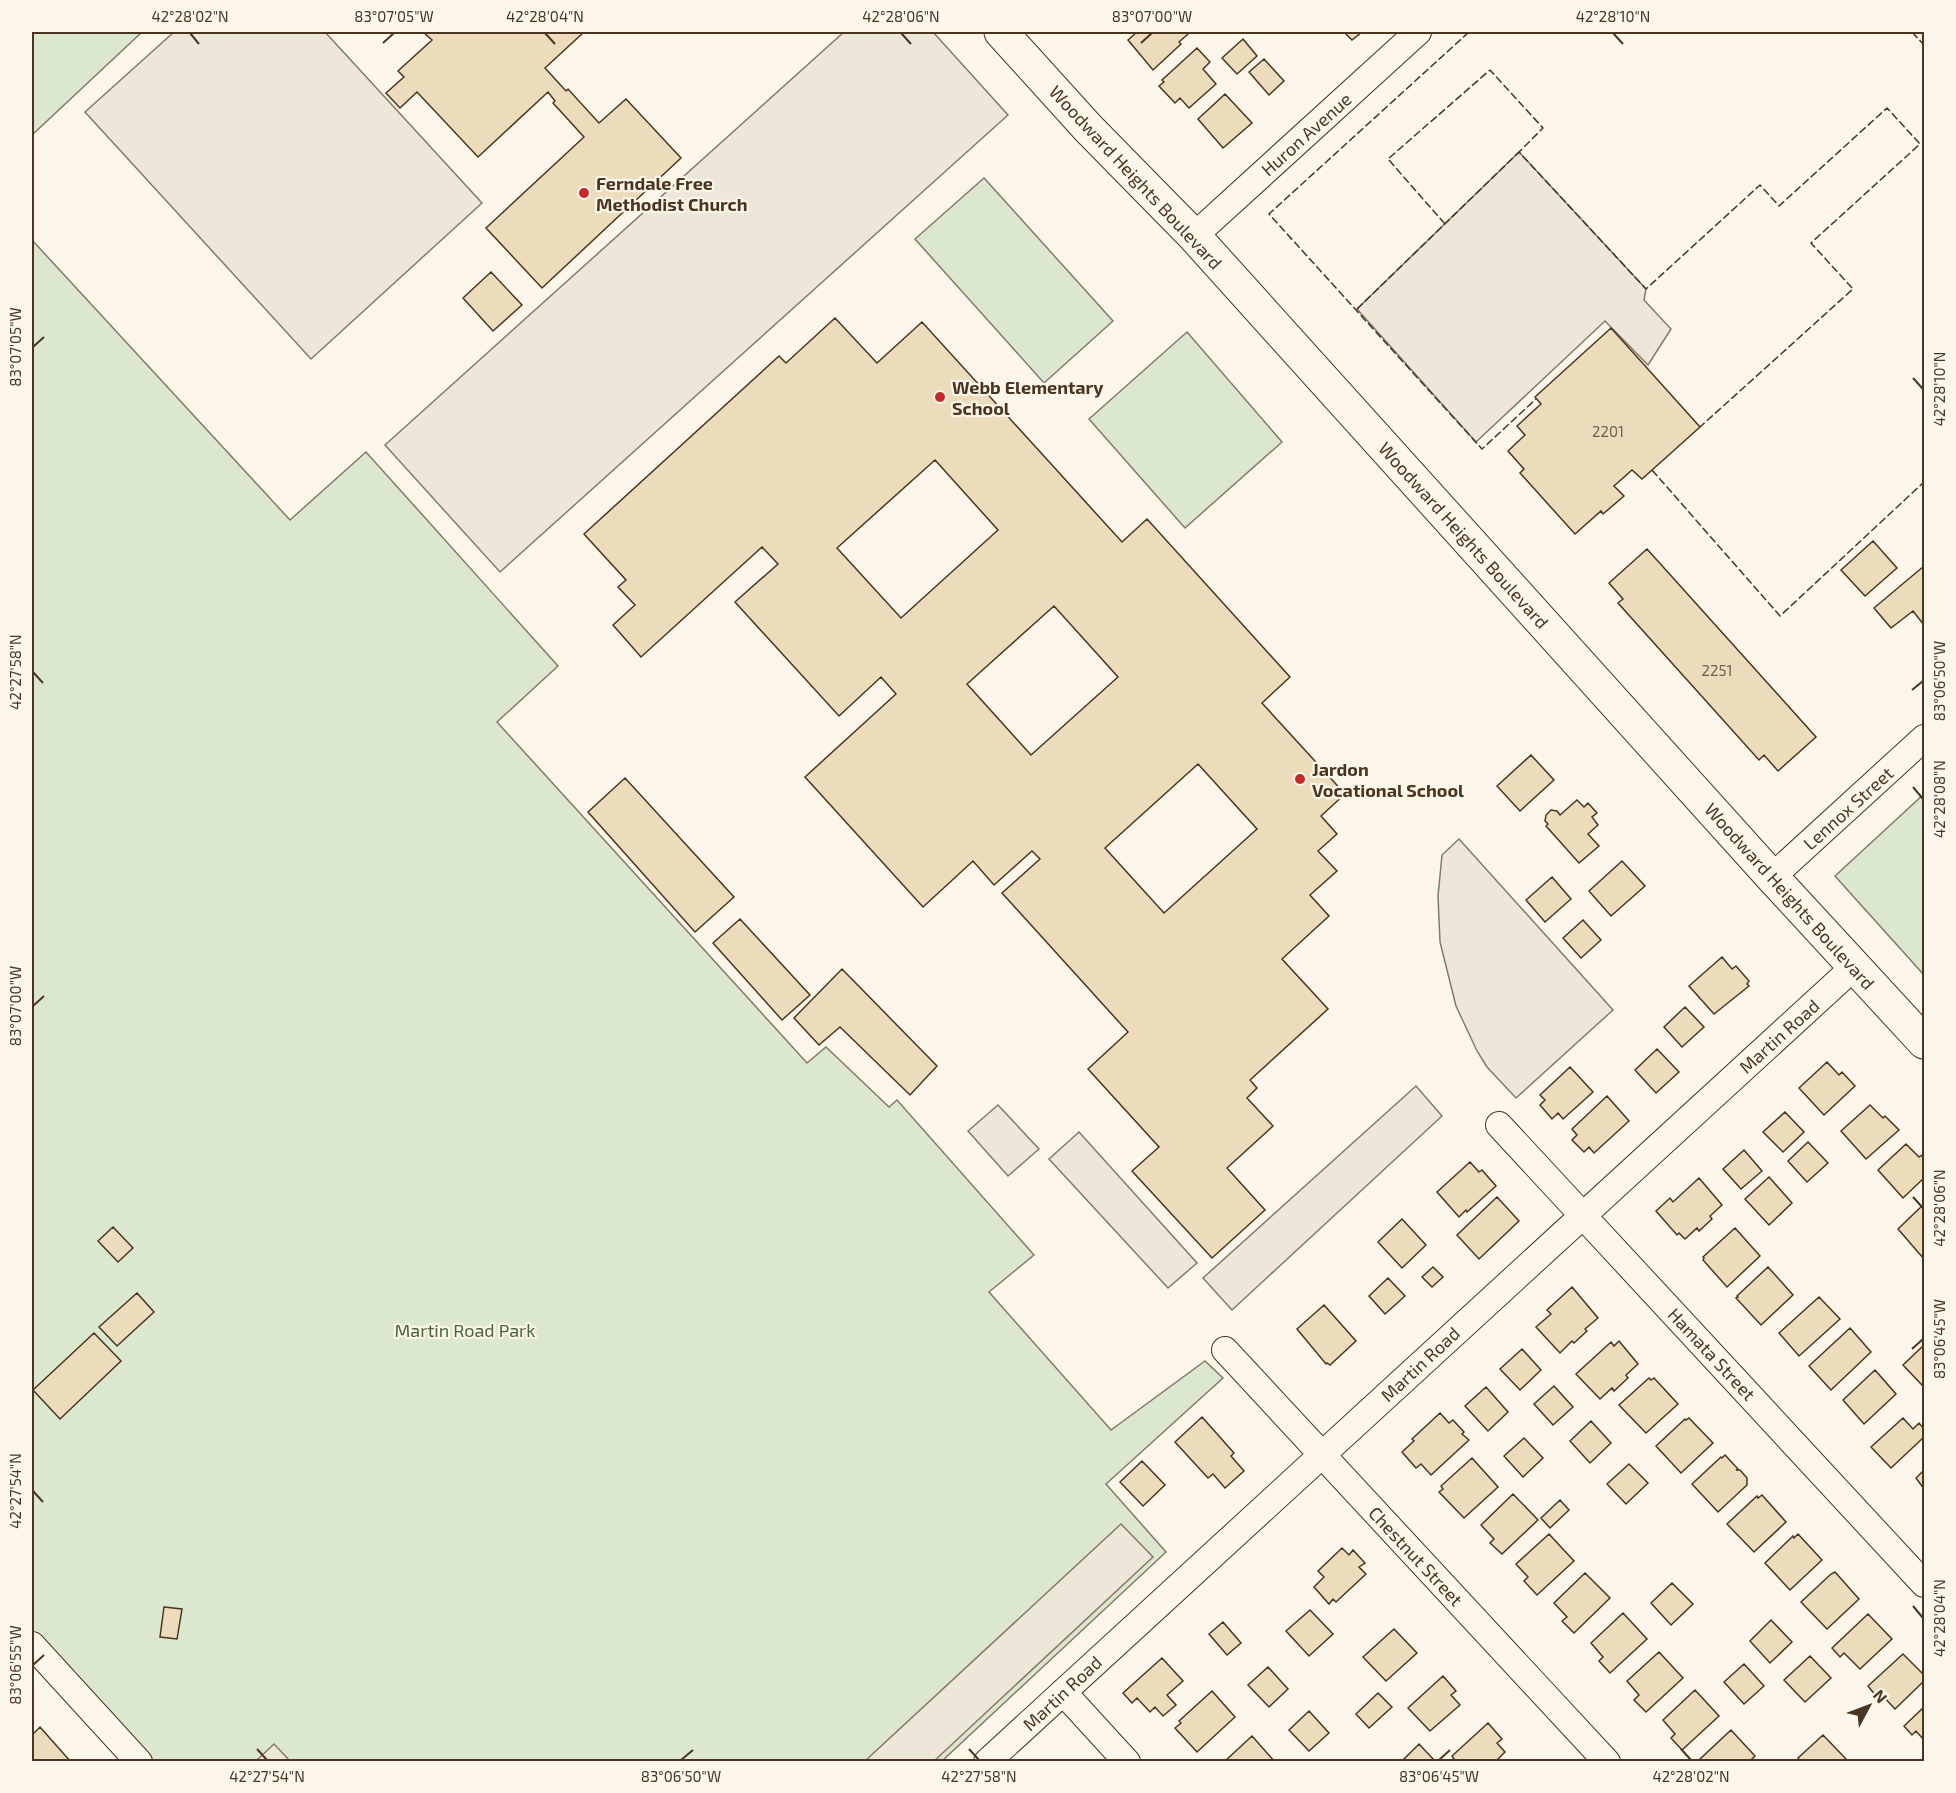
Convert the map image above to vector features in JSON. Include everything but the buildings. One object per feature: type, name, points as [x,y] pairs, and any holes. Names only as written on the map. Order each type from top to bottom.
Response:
[{"type":"street","name":"Woodward Heights Boulevard","points":[[1001,32],[1088,128],[1194,236],[1772,877],[1924,1042]]},
{"type":"street","name":"Huron Avenue","points":[[1194,236],[1418,32]]},
{"type":"street","name":"Lennox Street","points":[[1772,877],[1924,738]]},
{"type":"street","name":"Martin Road","points":[[987,1761],[1854,967]]},
{"type":"street","name":"Hamata Street","points":[[1499,1125],[1924,1584]]},
{"type":"street","name":"Chestnut Street","points":[[1225,1350],[1607,1761]]},
{"type":"street","points":[[34,1652],[139,1761]]},
{"type":"street","points":[[1063,1692],[1127,1761]]},
{"type":"green space","points":[[32,32],[142,32],[32,135]]},
{"type":"green space","points":[[984,178],[1113,321],[1044,383],[915,239]]},
{"type":"green space","name":"Martin Road Park","points":[[32,240],[290,520],[366,452],[558,666],[497,722],[807,1063],[826,1047],[889,1107],[897,1100],[1034,1255],[989,1292],[1111,1430],[1205,1361],[1223,1378],[1106,1484],[1166,1552],[942,1761],[141,1761],[32,1643]]},
{"type":"green space","points":[[1187,332],[1282,442],[1185,528],[1089,419]]},
{"type":"green space","points":[[1924,794],[1924,975],[1835,876]]},
{"type":"shaded area","points":[[174,32],[325,32],[482,203],[311,359],[85,112]]},
{"type":"shaded area","points":[[844,32],[933,32],[1008,115],[500,572],[385,445]]},
{"type":"shaded area","points":[[1519,152],[1646,289],[1644,300],[1671,329],[1648,365],[1605,321],[1476,442],[1357,309]]},
{"type":"shaded area","points":[[1459,839],[1613,1010],[1516,1098],[1487,1067],[1477,1051],[1456,1006],[1440,942],[1438,896],[1442,855]]},
{"type":"shaded area","points":[[1416,1086],[1442,1116],[1232,1310],[1203,1278]]},
{"type":"shaded area","points":[[998,1105],[1039,1149],[1008,1176],[968,1131]]},
{"type":"shaded area","points":[[1079,1132],[1197,1263],[1168,1288],[1049,1159]]},
{"type":"shaded area","points":[[1121,1524],[1153,1557],[934,1761],[865,1761]]},
{"type":"shaded area","points":[[274,1744],[290,1761],[256,1761]]},
{"type":"fence","points":[[1469,32],[1269,214],[1482,449],[1536,399]]},
{"type":"fence","points":[[1912,32],[1924,45]]},
{"type":"fence","points":[[1445,224],[1388,159],[1490,70],[1543,128],[1519,152]]},
{"type":"fence","points":[[1357,309],[1519,152],[1646,289],[1760,185],[1779,206],[1887,108],[1920,144],[1811,243],[1853,289],[1700,427]]},
{"type":"fence","points":[[1652,470],[1780,616],[1924,482]]},
{"type":"place","name":"Ferndale Free Methodist Church","points":[[584,193]]},
{"type":"place","name":"Webb Elementary School","points":[[940,397]]},
{"type":"place","name":"Jardon Vocational School","points":[[1300,779]]}]
